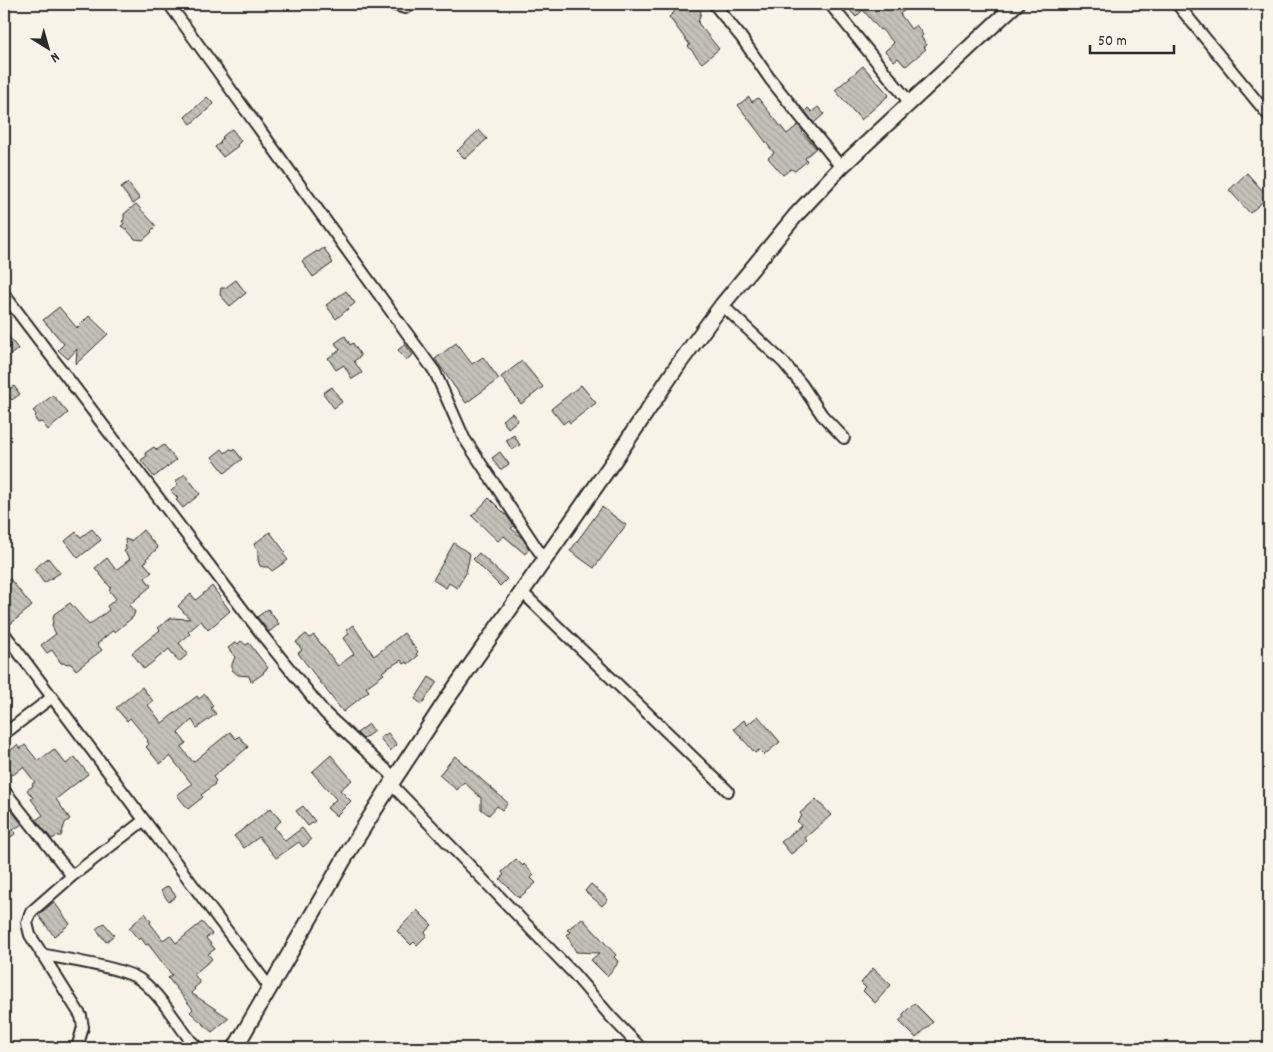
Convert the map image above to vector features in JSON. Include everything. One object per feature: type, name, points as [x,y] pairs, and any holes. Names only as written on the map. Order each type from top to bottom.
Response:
[{"type":"street","points":[[170,4],[435,372],[464,438],[544,559]]},
{"type":"street","points":[[392,4],[405,8],[411,4]]},
{"type":"street","points":[[714,4],[741,37],[770,79],[841,167]]},
{"type":"street","points":[[830,4],[910,103]]},
{"type":"street","points":[[235,1048],[350,849],[393,781],[445,702],[722,305],[796,216],[841,167],[1016,4]]},
{"type":"street","points":[[1177,4],[1269,116]]},
{"type":"street","points":[[4,294],[269,644],[325,713],[393,781],[641,1048]]},
{"type":"street","points":[[722,305],[784,363],[802,384],[822,415],[844,438]]},
{"type":"street","points":[[522,592],[728,791]]},
{"type":"street","points":[[4,633],[270,988]]},
{"type":"street","points":[[4,734],[51,698]]},
{"type":"street","points":[[4,790],[72,876]]},
{"type":"street","points":[[77,1048],[82,1027],[82,1016],[41,954],[30,935],[27,923],[31,912],[72,876],[143,821]]},
{"type":"street","points":[[41,954],[126,972],[141,979],[198,1048]]},
{"type":"building","points":[[687,4],[694,4],[701,12],[698,23],[719,49],[702,63],[669,17],[681,5],[682,7]]},
{"type":"building","points":[[844,4],[912,4],[900,14],[911,29],[916,25],[923,35],[921,37],[927,45],[924,47],[926,49],[906,66],[898,58],[894,61],[885,51],[894,43],[863,10],[856,17]]},
{"type":"building","points":[[863,66],[889,95],[861,120],[835,90]]},
{"type":"building","points":[[207,97],[214,104],[191,124],[185,117]]},
{"type":"building","points":[[749,97],[752,102],[758,98],[787,134],[798,125],[816,148],[805,158],[807,161],[795,171],[791,169],[783,175],[768,158],[774,153],[738,105]]},
{"type":"building","points":[[818,107],[824,114],[814,123],[805,111],[808,108],[812,112]]},
{"type":"building","points":[[232,129],[241,141],[238,146],[223,157],[215,147],[221,142],[222,137]]},
{"type":"building","points":[[479,130],[487,139],[465,159],[457,151]]},
{"type":"building","points":[[1247,173],[1268,197],[1250,213],[1229,190]]},
{"type":"building","points":[[128,183],[140,199],[133,204],[121,188]]},
{"type":"building","points":[[136,204],[156,226],[143,240],[135,239],[121,226],[124,224],[122,221],[124,220],[124,214]]},
{"type":"building","points":[[324,248],[333,263],[313,277],[302,261]]},
{"type":"building","points":[[236,280],[246,293],[230,306],[220,295],[221,288],[225,288]]},
{"type":"building","points":[[346,291],[355,303],[336,319],[326,305]]},
{"type":"building","points":[[59,307],[77,328],[89,316],[108,334],[76,364],[77,349],[68,359],[58,350],[64,344],[43,320]]},
{"type":"building","points":[[4,330],[18,349],[4,360]]},
{"type":"building","points":[[345,336],[350,345],[353,343],[361,356],[354,361],[362,373],[352,379],[344,365],[336,370],[328,358],[340,350],[335,343]]},
{"type":"building","points":[[456,343],[472,364],[483,357],[499,379],[466,403],[435,359]]},
{"type":"building","points":[[405,344],[413,355],[406,360],[398,350]]},
{"type":"building","points":[[522,361],[543,387],[521,404],[501,377]]},
{"type":"building","points":[[581,385],[596,403],[570,423],[568,420],[563,424],[551,409]]},
{"type":"building","points":[[14,386],[20,394],[12,400],[6,392]]},
{"type":"building","points":[[332,387],[342,402],[334,408],[323,393]]},
{"type":"building","points":[[53,395],[68,413],[48,430],[42,422],[38,423],[35,419],[36,414],[33,411]]},
{"type":"building","points":[[512,413],[518,420],[508,428],[502,420]]},
{"type":"building","points":[[514,435],[520,445],[512,450],[506,440]]},
{"type":"building","points":[[164,445],[176,460],[154,477],[141,460],[147,456],[145,453],[154,447],[157,450]]},
{"type":"building","points":[[222,449],[225,453],[230,449],[235,450],[242,459],[225,473],[212,457]]},
{"type":"building","points":[[500,452],[509,464],[500,470],[492,458]]},
{"type":"building","points":[[185,474],[200,494],[183,508],[176,500],[178,498],[171,491],[178,485],[175,482]]},
{"type":"building","points":[[489,498],[506,515],[514,526],[511,528],[523,539],[529,549],[525,554],[504,536],[498,541],[472,516]]},
{"type":"building","points":[[602,507],[626,525],[594,568],[570,551]]},
{"type":"building","points":[[92,529],[101,540],[78,558],[65,541],[76,532],[81,537]]},
{"type":"building","points":[[143,530],[158,548],[144,563],[152,572],[145,578],[151,586],[129,605],[135,612],[133,617],[97,644],[102,650],[76,670],[71,664],[61,663],[52,650],[47,653],[41,645],[56,634],[52,626],[54,614],[70,603],[89,625],[109,610],[107,606],[116,599],[109,590],[111,588],[95,568],[107,558],[116,570],[130,559],[124,551],[126,550],[125,539],[131,541]]},
{"type":"building","points":[[270,532],[285,552],[283,554],[288,560],[272,571],[268,567],[260,566],[258,550],[254,544]]},
{"type":"building","points":[[454,543],[470,554],[466,573],[457,588],[449,583],[446,588],[433,580]]},
{"type":"building","points":[[479,553],[507,579],[500,586],[473,559]]},
{"type":"building","points":[[48,558],[60,573],[44,583],[34,569]]},
{"type":"building","points":[[10,579],[32,606],[8,626],[4,621],[4,584]]},
{"type":"building","points":[[212,586],[230,611],[208,630],[201,621],[188,632],[190,634],[179,643],[188,654],[179,662],[169,649],[144,669],[132,653],[160,630],[158,628],[171,618],[190,619],[178,606],[191,594],[196,600]]},
{"type":"building","points":[[268,609],[279,624],[269,632],[257,617]]},
{"type":"building","points":[[353,625],[374,656],[404,633],[418,652],[416,654],[418,656],[408,664],[407,662],[404,664],[401,660],[382,672],[384,674],[366,687],[369,691],[343,712],[298,653],[302,650],[296,642],[306,634],[310,638],[314,635],[338,666],[354,654],[343,638],[349,634],[346,630]]},
{"type":"building","points":[[241,641],[246,645],[249,643],[268,668],[251,682],[249,676],[238,675],[232,670],[235,657],[228,648]]},
{"type":"building","points":[[429,677],[437,682],[422,704],[415,699]]},
{"type":"building","points":[[142,687],[153,701],[148,705],[162,723],[197,696],[199,699],[205,694],[216,714],[197,728],[192,720],[178,733],[186,743],[181,747],[193,762],[230,732],[236,739],[239,736],[248,747],[213,777],[216,781],[215,784],[188,809],[177,795],[192,784],[170,756],[160,764],[146,747],[149,744],[148,740],[130,718],[127,721],[116,708]]},
{"type":"building","points":[[758,716],[780,742],[764,755],[759,750],[755,753],[734,729],[744,720],[747,725]]},
{"type":"building","points":[[369,724],[374,731],[363,739],[357,733]]},
{"type":"building","points":[[388,733],[397,745],[390,751],[380,738]]},
{"type":"building","points":[[17,745],[20,749],[25,745],[38,761],[54,749],[66,764],[75,757],[88,774],[56,799],[70,819],[65,823],[61,836],[52,839],[36,820],[43,815],[27,790],[35,782],[23,767],[13,775],[4,763],[4,756]]},
{"type":"building","points":[[331,755],[352,780],[340,790],[351,801],[336,816],[327,808],[336,799],[312,772]]},
{"type":"building","points":[[455,756],[508,803],[502,810],[497,806],[489,815],[481,809],[481,798],[464,782],[457,790],[439,775]]},
{"type":"building","points":[[816,799],[831,815],[805,838],[807,841],[791,854],[781,842],[801,826],[797,821],[802,816],[800,813]]},
{"type":"building","points":[[4,801],[22,824],[13,830],[16,833],[7,840],[4,837]]},
{"type":"building","points":[[303,806],[315,821],[308,826],[296,811]]},
{"type":"building","points":[[271,808],[281,821],[274,827],[285,841],[302,828],[311,840],[303,847],[299,842],[276,858],[259,837],[244,848],[234,836]]},
{"type":"building","points":[[516,859],[523,866],[524,864],[534,875],[531,878],[536,883],[519,898],[500,879],[504,875],[502,872]]},
{"type":"building","points":[[591,884],[608,899],[602,906],[585,891]]},
{"type":"building","points":[[168,886],[176,896],[169,902],[161,891]]},
{"type":"building","points":[[54,902],[70,924],[54,936],[38,915]]},
{"type":"building","points":[[417,910],[432,925],[425,932],[427,935],[417,945],[414,942],[411,945],[397,931]]},
{"type":"building","points":[[145,913],[163,940],[170,935],[176,943],[202,922],[212,934],[206,938],[215,949],[208,954],[212,959],[194,974],[200,983],[191,993],[229,1018],[212,1032],[190,1012],[193,1009],[168,978],[172,975],[148,944],[146,945],[141,938],[139,940],[129,928]]},
{"type":"building","points":[[582,918],[616,955],[614,957],[618,961],[616,966],[607,976],[591,960],[599,953],[576,952],[567,935],[570,932],[567,930]]},
{"type":"building","points":[[104,923],[114,935],[106,942],[96,929]]},
{"type":"building","points":[[873,968],[891,985],[875,1003],[863,991],[866,988],[861,983]]},
{"type":"building","points":[[914,1003],[933,1022],[916,1038],[899,1021],[904,1017],[902,1015]]}]
